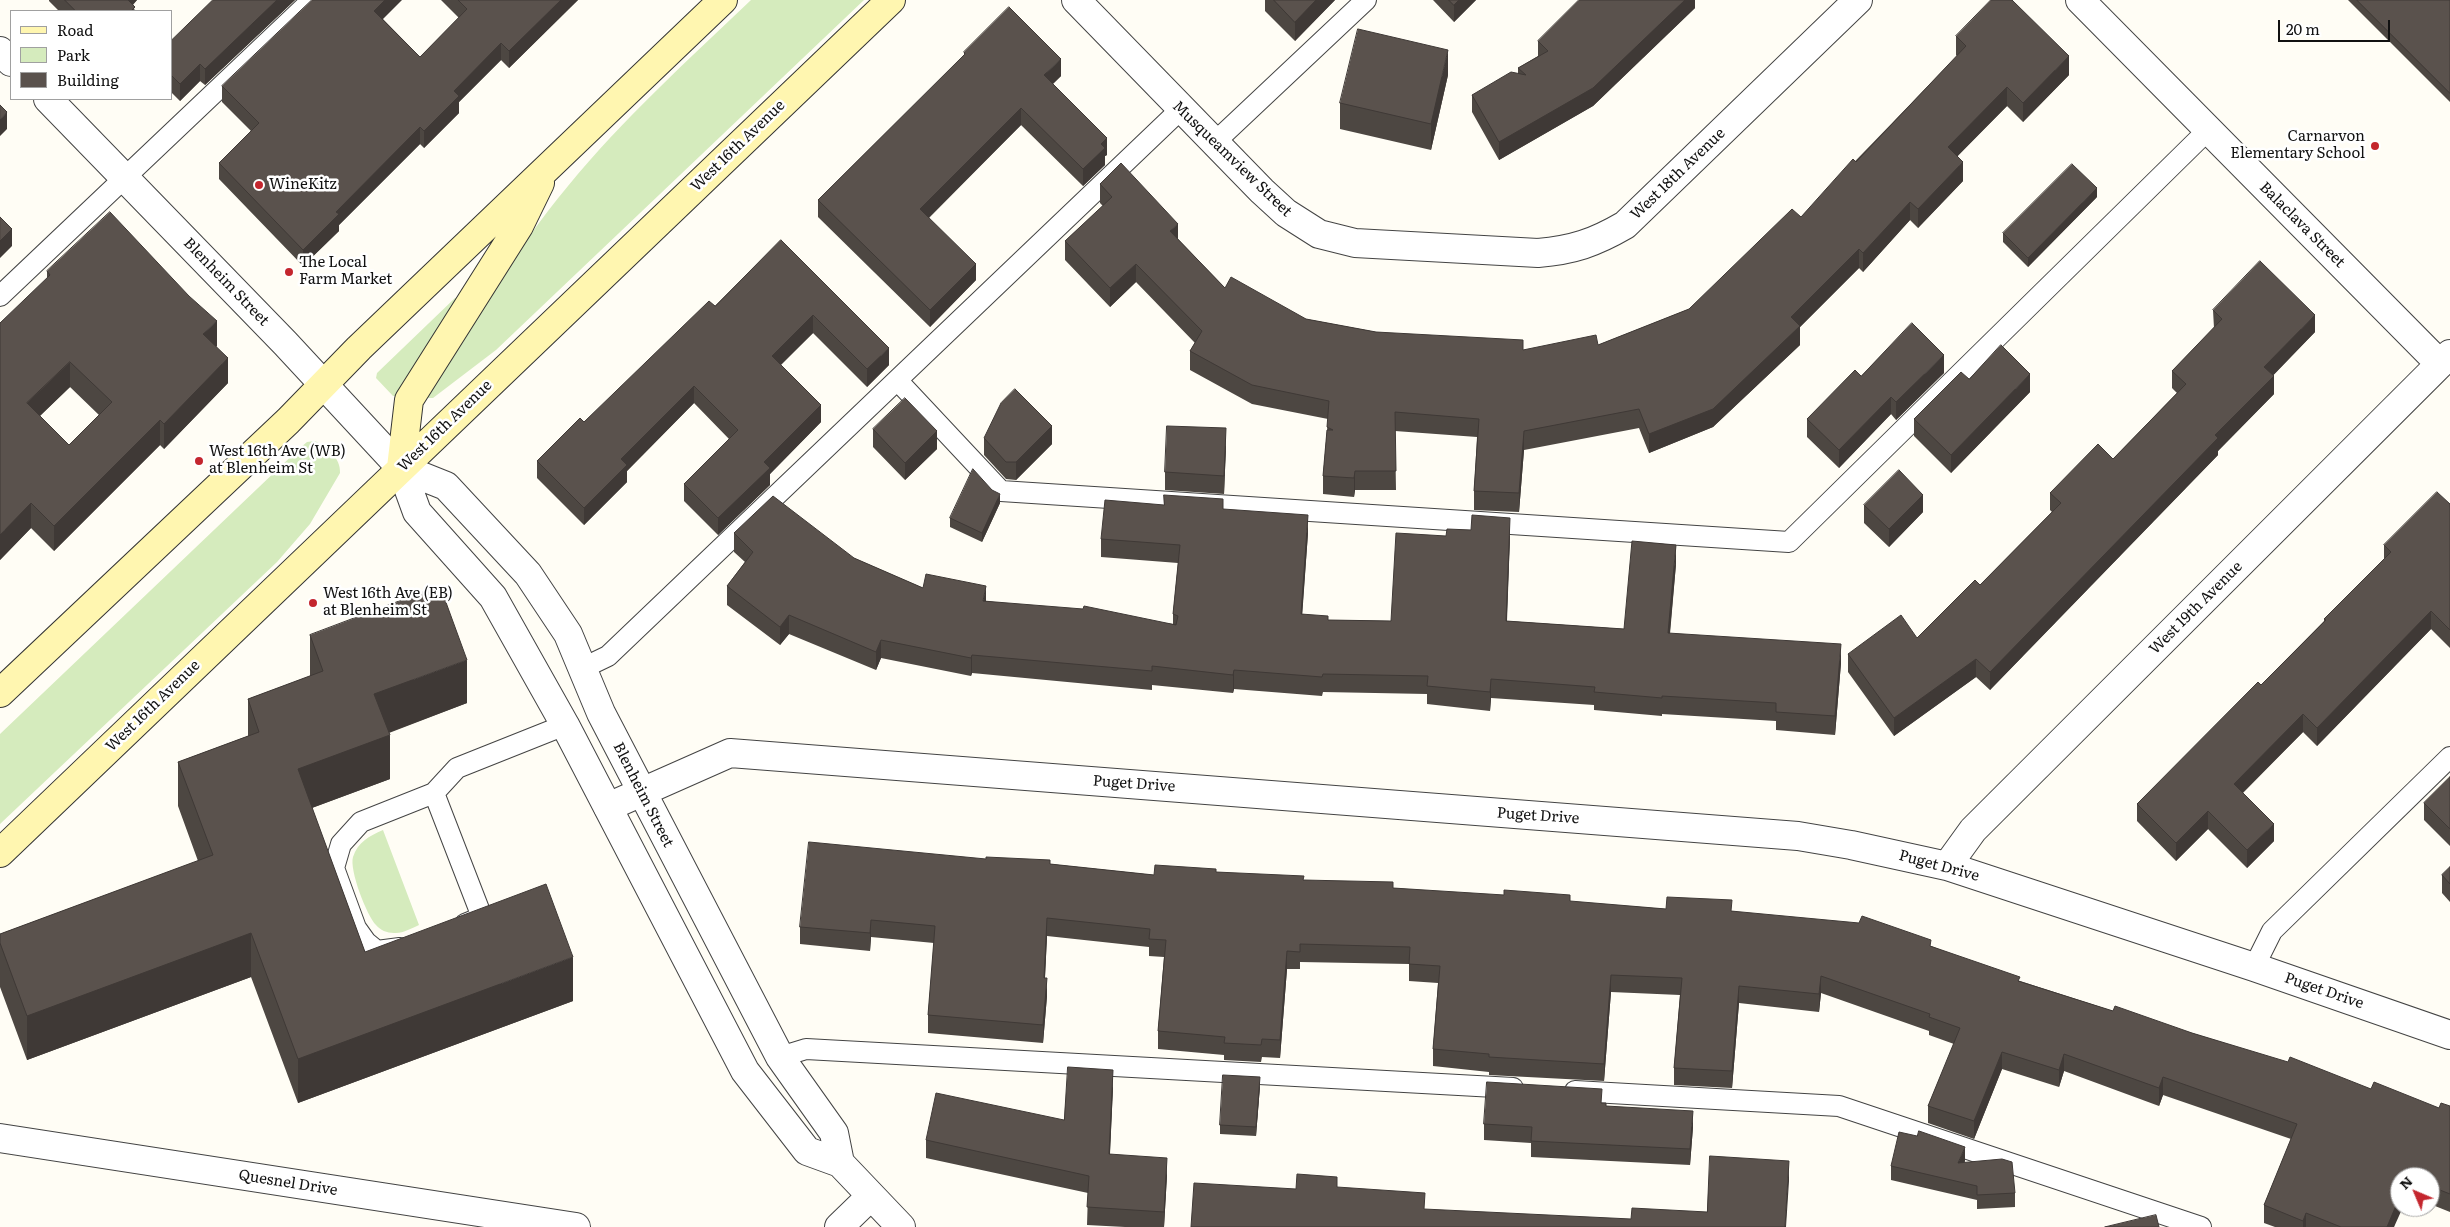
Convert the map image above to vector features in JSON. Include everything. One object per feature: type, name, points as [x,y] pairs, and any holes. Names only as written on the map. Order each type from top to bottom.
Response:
[{"type":"main road","points":[[0,693],[288,421],[323,384],[723,0]]},
{"type":"main road","name":"West 16th Avenue","points":[[0,853],[891,0]]},
{"type":"main road","points":[[401,468],[409,400],[519,226],[547,168]]},
{"type":"street","name":"Musqueamview Street","points":[[1076,0],[1181,110],[1286,213],[1319,234],[1355,243],[1455,250]]},
{"type":"street","name":"West 18th Avenue","points":[[1455,250],[1538,253],[1566,251],[1597,241],[1624,225],[1858,0]]},
{"type":"street","name":"Balaclava Street","points":[[2080,0],[2208,130],[2445,359]]},
{"type":"street","points":[[0,51],[10,61]]},
{"type":"street","name":"Blenheim Street","points":[[49,100],[125,176],[401,468],[417,512],[493,597],[565,725],[745,1071],[807,1151],[840,1163],[870,1197],[901,1227]]},
{"type":"street","name":"West 19th Avenue","points":[[1947,866],[1973,830],[2445,359]]},
{"type":"street","name":"Blenheim Street","points":[[401,468],[446,486],[528,574],[568,634],[581,669],[641,792],[780,1057],[834,1133],[840,1163]]},
{"type":"street","name":"Puget Drive","points":[[608,807],[730,753],[1798,836],[1851,844],[1947,866],[2254,967],[2450,1035]]},
{"type":"street","name":"Quesnel Drive","points":[[0,1138],[576,1227]]},
{"type":"street","points":[[839,1227],[870,1197]]},
{"type":"lane","points":[[0,296],[312,0]]},
{"type":"lane","points":[[1214,143],[1366,0]]},
{"type":"lane","points":[[581,669],[608,656],[1181,110]]},
{"type":"lane","points":[[897,380],[1001,491],[1789,542],[2208,130]]},
{"type":"lane","points":[[420,940],[394,950],[377,952],[366,942],[356,928],[334,868],[341,844],[361,822],[434,793],[457,768],[565,725]]},
{"type":"lane","points":[[2254,967],[2272,931],[2450,757]]},
{"type":"lane","points":[[434,793],[482,917],[447,930]]},
{"type":"lane","points":[[780,1057],[806,1049],[1531,1089]]},
{"type":"lane","points":[[1561,1091],[1839,1106],[2201,1227]]},
{"type":"green space","points":[[751,0],[864,0],[496,350],[433,398],[427,398],[426,391],[494,287],[530,235],[568,186],[633,114]]},
{"type":"green space","points":[[455,298],[460,301],[398,396],[393,396],[376,378],[377,373]]},
{"type":"green space","points":[[315,441],[324,446],[336,458],[340,473],[310,524],[277,562],[0,824],[0,734],[301,447],[307,442]]},
{"type":"green space","points":[[383,830],[419,925],[400,933],[386,932],[372,920],[356,882],[352,863],[355,852],[361,843]]},
{"type":"building","points":[[65,0],[128,0],[135,7],[132,10],[75,10]]},
{"type":"building","points":[[213,0],[277,0],[205,69],[200,64],[180,84],[172,76],[172,40]]},
{"type":"building","points":[[312,0],[385,0],[374,11],[420,57],[467,9],[458,0],[561,0],[509,51],[501,43],[454,91],[459,96],[424,131],[420,127],[336,212],[339,214],[303,250],[219,163],[259,123],[222,86]]},
{"type":"building","points":[[1274,0],[1316,0],[1295,22]]},
{"type":"building","points":[[1449,0],[1459,0],[1454,5]]},
{"type":"building","points":[[1579,0],[1685,0],[1593,88],[1499,142],[1472,95],[1511,72],[1526,75],[1518,68],[1548,51],[1538,41]]},
{"type":"building","points":[[1991,0],[2012,0],[2069,56],[2023,103],[2007,87],[1948,147],[1963,162],[1918,209],[1910,202],[1863,253],[1859,249],[1791,317],[1800,326],[1713,409],[1649,434],[1639,409],[1524,431],[1519,493],[1474,491],[1479,419],[1395,412],[1396,471],[1355,471],[1354,478],[1323,476],[1327,430],[1333,430],[1327,427],[1329,401],[1252,385],[1190,351],[1202,331],[1136,264],[1110,288],[1065,241],[1112,197],[1100,184],[1121,163],[1178,224],[1170,231],[1225,288],[1231,277],[1306,319],[1376,332],[1523,340],[1523,350],[1596,335],[1598,345],[1689,309],[1792,209],[1801,217],[1853,159],[1856,162],[1966,46],[1956,36]]},
{"type":"building","points":[[2357,0],[2450,0],[2450,93]]},
{"type":"building","points":[[1009,7],[1061,59],[1044,75],[1107,138],[1101,144],[1105,148],[1083,169],[1021,108],[920,209],[976,264],[930,310],[818,200],[965,54],[964,52]]},
{"type":"building","points":[[1358,29],[1448,50],[1431,124],[1340,103]]},
{"type":"building","points":[[0,105],[7,112],[0,120]]},
{"type":"building","points":[[2072,164],[2097,188],[2028,258],[2003,233]]},
{"type":"building","points":[[110,212],[189,296],[217,321],[203,334],[228,358],[164,424],[160,420],[54,526],[31,503],[0,535],[0,323],[50,275],[47,271]],"holes":[[[70,362],[112,402],[69,445],[27,403]]]},
{"type":"building","points":[[0,217],[12,229],[0,241]]},
{"type":"building","points":[[781,240],[889,348],[867,369],[813,315],[772,356],[821,405],[764,462],[770,468],[718,518],[684,484],[738,430],[694,386],[621,459],[627,465],[584,508],[537,461],[580,418],[584,422],[709,301],[715,306]]},
{"type":"building","points":[[2260,261],[2315,315],[2264,367],[2274,376],[2215,435],[2218,438],[1990,672],[1976,659],[1894,718],[1848,654],[1901,615],[1917,638],[1975,580],[1980,585],[2061,503],[2050,493],[2098,444],[2113,459],[2186,384],[2172,371],[2222,319],[2213,310]]},
{"type":"building","points":[[1912,323],[1944,355],[1896,402],[1891,397],[1839,450],[1807,419],[1855,370],[1861,376]]},
{"type":"building","points":[[2001,345],[2030,374],[1951,455],[1914,419],[1961,372],[1969,379]]},
{"type":"building","points":[[1015,389],[1052,426],[1016,462],[1006,462],[984,438],[1001,403]]},
{"type":"building","points":[[905,398],[937,431],[905,463],[873,429]]},
{"type":"building","points":[[1167,426],[1226,428],[1224,476],[1165,472]]},
{"type":"building","points":[[973,469],[992,490],[1000,494],[982,533],[950,518]]},
{"type":"building","points":[[1899,470],[1923,495],[1889,529],[1864,505]]},
{"type":"building","points":[[2437,492],[2450,504],[2450,630],[2431,611],[2317,728],[2303,714],[2234,784],[2274,824],[2247,850],[2208,811],[2176,843],[2137,804],[2258,682],[2261,685],[2326,620],[2324,619],[2391,552],[2384,545]]},
{"type":"building","points":[[1164,495],[1223,499],[1223,509],[1308,515],[1301,614],[1328,616],[1328,620],[1391,621],[1396,533],[1446,536],[1447,529],[1471,530],[1472,515],[1510,518],[1506,621],[1624,629],[1632,541],[1676,545],[1668,633],[1841,644],[1835,716],[1776,712],[1776,703],[1662,696],[1662,698],[1594,692],[1595,687],[1491,679],[1490,692],[1427,686],[1428,676],[1323,674],[1322,677],[1234,670],[1233,675],[1152,666],[1152,671],[972,655],[971,658],[881,640],[876,652],[789,615],[780,627],[727,586],[753,552],[734,533],[773,496],[854,558],[923,588],[926,574],[986,586],[983,601],[1083,609],[1084,606],[1176,625],[1178,616],[1173,614],[1180,545],[1101,539],[1105,500],[1164,505]]},
{"type":"building","points":[[440,586],[467,660],[374,694],[390,735],[298,769],[365,952],[546,884],[573,957],[298,1059],[251,933],[27,1016],[0,943],[0,934],[213,855],[178,762],[259,732],[248,699],[323,671],[310,635]]},
{"type":"building","points":[[2450,777],[2450,829],[2424,803]]},
{"type":"building","points":[[809,842],[986,859],[986,857],[1050,860],[1050,864],[1154,875],[1155,865],[1216,869],[1216,872],[1304,876],[1303,880],[1393,882],[1393,888],[1504,895],[1504,890],[1570,895],[1570,901],[1666,909],[1667,897],[1732,900],[1731,911],[1859,923],[1862,916],[1931,940],[1930,946],[2020,977],[2018,981],[2113,1011],[2115,1006],[2192,1033],[2288,1062],[2290,1057],[2371,1089],[2374,1082],[2439,1108],[2441,1103],[2450,1106],[2450,1194],[2440,1190],[2440,1167],[2390,1167],[2391,1217],[2387,1227],[2341,1227],[2306,1213],[2303,1221],[2264,1205],[2297,1124],[2163,1077],[2159,1088],[2064,1054],[2059,1070],[2002,1052],[1974,1121],[1928,1106],[1960,1028],[1929,1017],[1930,1014],[1821,976],[1819,994],[1739,986],[1732,1071],[1674,1068],[1682,978],[1611,975],[1604,1064],[1489,1057],[1489,1054],[1433,1049],[1440,966],[1409,964],[1410,947],[1300,944],[1300,952],[1287,951],[1280,1040],[1262,1039],[1261,1045],[1224,1043],[1225,1037],[1158,1031],[1166,940],[1149,939],[1150,929],[1047,918],[1044,978],[1047,978],[1043,1025],[928,1015],[935,926],[871,920],[870,933],[800,927]]},
{"type":"building","points":[[2450,867],[2450,884],[2442,875]]},
{"type":"building","points":[[1068,1067],[1113,1070],[1109,1154],[1167,1158],[1164,1212],[1087,1207],[1089,1176],[926,1140],[936,1093],[1064,1120]]},
{"type":"building","points":[[1223,1075],[1260,1077],[1256,1127],[1220,1125]]},
{"type":"building","points":[[1487,1082],[1602,1089],[1601,1103],[1606,1103],[1606,1106],[1693,1111],[1690,1149],[1531,1141],[1532,1127],[1484,1124]]},
{"type":"building","points":[[1919,1131],[1965,1147],[1958,1163],[2002,1159],[2012,1162],[2015,1193],[1977,1195],[1977,1186],[1891,1166],[1899,1132],[1917,1136]]},
{"type":"building","points":[[1710,1156],[1789,1161],[1785,1227],[1191,1227],[1194,1183],[1296,1189],[1297,1174],[1337,1177],[1337,1187],[1425,1193],[1424,1209],[1631,1219],[1632,1208],[1707,1212]]},
{"type":"building","points":[[2156,1215],[2159,1227],[2105,1227]]},
{"type":"place","name":"Carnarvon Elementary School","points":[[2375,146]]},
{"type":"place","name":"WineKitz","points":[[259,185]]},
{"type":"place","name":"The Local Farm Market","points":[[289,272]]},
{"type":"place","name":"West 16th Ave (WB) at Blenheim St","points":[[199,461]]},
{"type":"place","name":"West 16th Ave (EB) at Blenheim St","points":[[313,603]]}]
